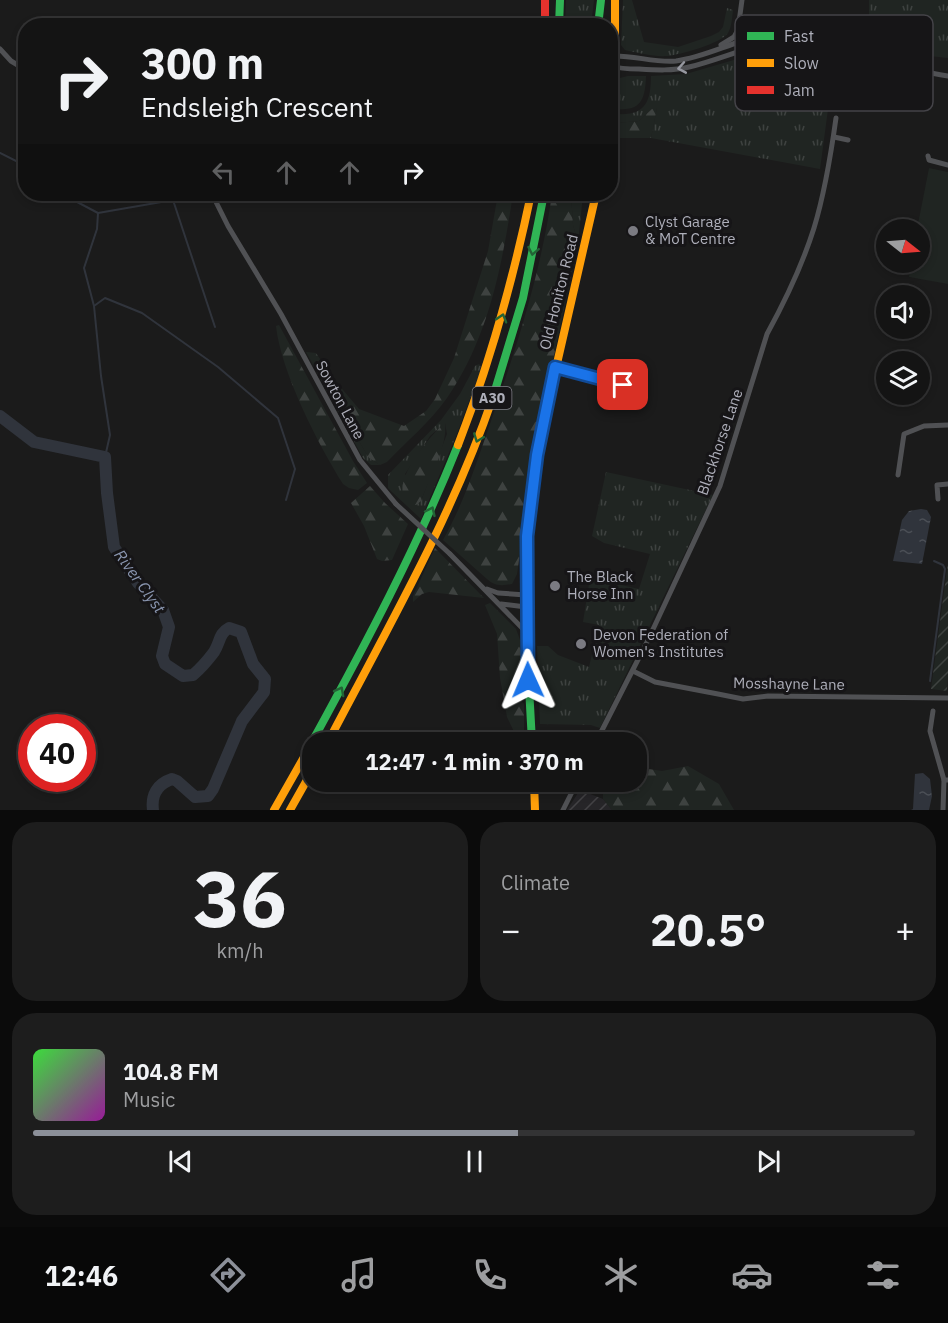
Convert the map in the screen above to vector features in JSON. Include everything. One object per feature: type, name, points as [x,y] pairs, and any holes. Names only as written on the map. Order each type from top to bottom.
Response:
[{"type":"main road","points":[[545,0],[545,18]]},
{"type":"main road","points":[[560,0],[560,18]]},
{"type":"main road","points":[[599,18],[601,0]]},
{"type":"main road","points":[[614,18],[615,0]]},
{"type":"main road","name":"A30","points":[[318,732],[405,566],[439,493],[469,419],[485,374],[521,252],[530,201]]},
{"type":"main road","name":"A30","points":[[333,732],[408,591],[467,464],[510,343],[532,259],[543,201]]},
{"type":"main road","name":"Old Honiton Road","points":[[591,201],[592,206]]},
{"type":"main road","name":"Old Honiton Road","points":[[531,732],[526,632],[528,527],[537,455],[594,201]]},
{"type":"main road","name":"A30","points":[[274,810],[302,761]]},
{"type":"main road","points":[[290,810],[302,789]]},
{"type":"main road","points":[[534,792],[535,810]]},
{"type":"street","points":[[739,15],[742,0]]},
{"type":"street","points":[[692,57],[725,44],[735,35]]},
{"type":"street","points":[[618,57],[675,61],[735,43]]},
{"type":"street","points":[[0,49],[18,65]]},
{"type":"street","points":[[618,67],[648,70],[677,69],[735,52]]},
{"type":"street","points":[[933,73],[948,76]]},
{"type":"street","name":"Blackhorse Lane","points":[[601,732],[633,671],[723,479],[767,334],[777,320],[811,236],[820,205],[836,118]]},
{"type":"street","points":[[834,137],[848,140]]},
{"type":"street","points":[[928,156],[929,160],[948,165]]},
{"type":"street","name":"Sowton Lane","points":[[216,201],[281,314],[360,460],[396,504],[486,588],[526,632]]},
{"type":"street","points":[[555,367],[631,388]]},
{"type":"street","points":[[898,475],[904,434],[924,426],[948,425]]},
{"type":"street","points":[[938,499],[937,485],[948,484]]},
{"type":"street","points":[[486,588],[498,593],[526,595]]},
{"type":"street","points":[[500,603],[526,607]]},
{"type":"street","name":"Mosshayne Lane","points":[[633,671],[655,682],[743,699],[768,696],[948,698]]},
{"type":"street","points":[[933,711],[930,731],[946,780],[943,810]]},
{"type":"street","points":[[563,810],[572,792]]},
{"type":"shaded area","points":[[579,792],[585,792],[603,799],[612,810],[567,810]]},
{"type":"green space","points":[[566,0],[594,0],[592,18],[565,18]]},
{"type":"green space","points":[[623,0],[632,0],[644,42],[678,47],[711,36],[723,27],[727,8],[733,10],[731,24],[724,37],[700,48],[667,56],[629,51],[621,45]]},
{"type":"green space","points":[[869,0],[948,0],[948,58],[933,56],[933,15],[869,15]]},
{"type":"green space","points":[[735,60],[735,111],[828,111],[820,169],[651,138],[657,108],[653,108],[639,121],[618,123],[618,114],[634,113],[644,106],[650,93],[651,76],[686,74]]},
{"type":"green space","points":[[646,76],[643,97],[632,108],[618,109],[620,78]]},
{"type":"green space","points":[[653,108],[657,108],[651,138],[619,138],[618,123],[639,121]]},
{"type":"green space","points":[[929,168],[948,172],[948,284],[909,277],[910,273],[930,273],[930,219],[919,219]]},
{"type":"green space","points":[[497,201],[512,201],[492,300],[461,375],[447,398],[426,423],[387,462],[380,465],[369,458],[306,352],[316,353],[332,377],[359,409],[404,426],[426,411],[435,399],[454,358],[488,251]]},
{"type":"green space","points":[[551,201],[571,201],[573,225],[578,243],[537,438],[517,574],[512,584],[496,584],[487,579],[443,540],[469,483],[500,396],[534,282]],"holes":[[[536,439],[525,507],[527,483]]]},
{"type":"green space","points":[[571,201],[582,201],[578,243],[573,225]]},
{"type":"green space","points":[[279,325],[367,483],[358,490],[343,484],[312,429],[285,364],[276,326]]},
{"type":"green space","points":[[306,352],[369,458],[380,465],[371,465],[363,458]]},
{"type":"green space","points":[[479,364],[481,366],[480,372],[421,519],[388,488],[388,475],[441,420],[460,394],[475,366]],"holes":[[[445,423],[447,434],[421,501],[405,474],[430,436]]]},
{"type":"green space","points":[[444,423],[444,442],[437,462],[421,501],[413,505],[405,497],[403,487],[405,476],[420,451]]},
{"type":"green space","points":[[606,472],[713,495],[600,728],[591,725],[540,724],[537,646],[548,646],[558,655],[589,667],[599,625],[583,622],[590,578],[639,589],[650,554],[604,543],[592,536]]},
{"type":"green space","points":[[370,486],[408,524],[392,560],[377,559],[364,526],[351,503]]},
{"type":"green space","points":[[435,548],[484,598],[429,592],[422,594],[413,602],[413,596]]},
{"type":"green space","points":[[948,562],[948,676],[947,691],[931,689]]},
{"type":"green space","points":[[490,603],[516,629],[520,640],[523,682],[520,688],[520,699],[524,704],[524,732],[514,732],[507,717],[500,678],[497,634],[485,605]]},
{"type":"green space","points":[[688,766],[719,784],[734,810],[612,810],[603,799],[605,792],[647,792],[647,769],[662,771]]},
{"type":"water","points":[[927,510],[931,517],[922,564],[893,561],[902,520],[909,511]]},
{"type":"water","points":[[923,773],[930,779],[932,796],[929,810],[911,810],[913,809],[915,774]]},
{"type":"waterway","points":[[0,153],[18,162]]},
{"type":"waterway","points":[[75,201],[98,213],[97,229],[84,268],[94,306],[110,435],[105,457]]},
{"type":"waterway","points":[[98,213],[167,201]]},
{"type":"waterway","points":[[173,201],[215,327]]},
{"type":"waterway","points":[[94,306],[105,298],[142,313],[218,367],[278,418],[295,469],[286,500]]},
{"type":"waterway","name":"River Clyst","points":[[0,416],[34,442],[105,457],[114,547],[138,583],[163,610],[169,627],[162,656],[165,664],[183,676],[193,675],[214,652],[221,635],[229,628],[241,632],[253,664],[265,679],[264,692],[242,721],[208,796],[195,797],[172,779],[162,784],[156,791],[153,810]]},
{"type":"waterway","points":[[930,681],[945,569],[943,565],[934,561]]},
{"type":"traffic: fast","points":[[559,18],[560,0]]},
{"type":"traffic: fast","points":[[599,18],[601,0]]},
{"type":"traffic: fast","points":[[493,397],[523,298],[543,201]]},
{"type":"traffic: fast","points":[[317,732],[408,559],[458,445]]},
{"type":"traffic: fast","points":[[531,732],[526,632],[527,535],[538,464]]},
{"type":"traffic: slow","points":[[615,0],[615,18]]},
{"type":"traffic: slow","points":[[458,445],[500,321],[529,201]]},
{"type":"traffic: slow","points":[[538,464],[544,420],[594,201]]},
{"type":"traffic: slow","points":[[333,732],[438,529],[477,442],[493,397]]},
{"type":"traffic: slow","points":[[274,810],[302,761]]},
{"type":"traffic: slow","points":[[290,810],[302,789]]},
{"type":"traffic: slow","points":[[534,792],[535,810]]},
{"type":"traffic: jam","points":[[545,0],[545,18]]},
{"type":"place","name":"Clyst Garage & MoT Centre","points":[[633,231]]},
{"type":"place","name":"The Black Horse Inn","points":[[555,586]]},
{"type":"place","name":"Devon Federation of Women's Institutes","points":[[581,644]]},
{"type":"route","points":[[528,680],[527,536],[537,455],[555,367],[623,385]]}]
